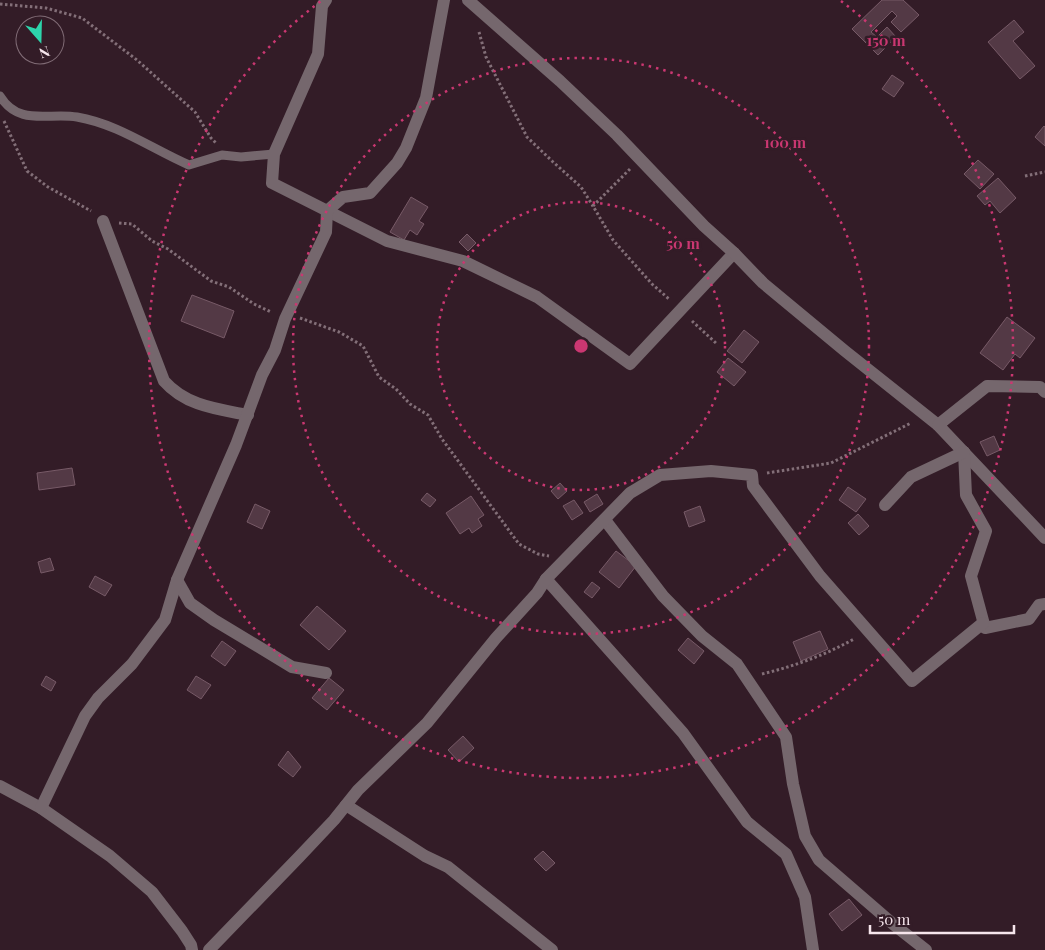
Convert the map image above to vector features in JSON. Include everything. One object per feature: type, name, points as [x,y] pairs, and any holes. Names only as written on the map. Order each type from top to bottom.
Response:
[{"type":"street","points":[[326,0],[322,6],[318,54],[274,154],[272,183],[387,241],[464,261],[537,298],[630,364],[734,253]]},
{"type":"street","points":[[41,808],[85,716],[98,698],[132,664],[165,620],[176,580],[248,416],[262,375],[275,350],[285,319],[326,232],[327,211],[343,197],[370,193],[397,163],[406,148],[426,98],[444,0]]},
{"type":"street","points":[[468,0],[560,81],[617,135],[704,226],[763,283],[938,425],[1045,538]]},
{"type":"street","points":[[104,221],[164,381],[172,391],[204,407],[248,416]]},
{"type":"street","points":[[938,425],[988,386],[1040,387],[1045,392]]},
{"type":"street","points":[[885,505],[911,477],[964,452]]},
{"type":"street","points":[[964,452],[966,495],[986,531],[971,576],[985,628],[1029,619],[1039,605],[1045,604]]},
{"type":"street","points":[[209,950],[299,857],[372,776],[427,723],[496,638],[537,593],[546,579],[630,493],[660,475],[711,471],[752,475],[753,486],[820,576],[912,681],[983,623]]},
{"type":"street","points":[[604,520],[663,596],[702,636],[738,664],[786,737],[793,784],[805,836],[819,860],[926,950]]},
{"type":"street","points":[[546,579],[684,733],[748,822],[786,854],[804,897],[813,950]]},
{"type":"street","points":[[176,580],[190,603],[214,620],[292,667],[326,673]]},
{"type":"street","points":[[0,786],[41,808],[110,856],[152,892],[182,931],[192,950]]},
{"type":"street","points":[[346,804],[425,856],[448,867],[552,950]]},
{"type":"lane","points":[[0,96],[3,101],[20,114],[33,117],[76,116],[133,135],[189,165],[222,155],[274,154]]},
{"type":"path","points":[[0,4],[46,8],[82,18],[137,60],[195,112],[211,138],[232,156]]},
{"type":"path","points":[[479,30],[486,57],[527,137],[581,186],[613,240],[652,284],[717,344]]},
{"type":"path","points":[[593,206],[640,159]]},
{"type":"path","points":[[1025,176],[1045,172]]},
{"type":"path","points":[[752,475],[831,463],[925,415]]},
{"type":"path","points":[[747,678],[794,666],[835,649],[869,631]]},
{"type":"building","points":[[882,0],[903,0],[919,15],[901,32],[891,22],[897,16],[892,11],[871,32],[877,37],[887,27],[896,37],[878,55],[852,29]]},
{"type":"building","points":[[1014,20],[1024,32],[1013,41],[1035,66],[1020,79],[988,42]]},
{"type":"building","points":[[892,75],[904,83],[894,97],[882,89]]},
{"type":"building","points":[[1045,127],[1045,146],[1035,137]]},
{"type":"building","points":[[978,160],[994,174],[980,189],[964,174]]},
{"type":"building","points":[[998,178],[1016,198],[1000,213],[990,201],[985,205],[977,196]]},
{"type":"building","points":[[411,197],[428,207],[419,221],[424,224],[417,235],[410,230],[404,240],[390,232]]},
{"type":"building","points":[[467,234],[476,243],[468,251],[459,242]]},
{"type":"building","points":[[192,295],[234,311],[224,338],[181,321]]},
{"type":"building","points":[[1007,317],[1035,338],[1020,358],[1015,354],[1003,370],[980,353]]},
{"type":"building","points":[[744,330],[759,342],[742,363],[727,351]]},
{"type":"building","points":[[728,358],[746,372],[734,386],[717,372]]},
{"type":"building","points":[[994,436],[1000,450],[987,456],[980,442]]},
{"type":"building","points":[[72,468],[75,485],[39,490],[37,473]]},
{"type":"building","points":[[560,483],[567,491],[558,499],[551,491]]},
{"type":"building","points":[[848,487],[866,499],[856,512],[839,500]]},
{"type":"building","points":[[427,493],[436,500],[430,507],[421,500]]},
{"type":"building","points":[[597,494],[603,504],[590,512],[584,502]]},
{"type":"building","points":[[471,496],[484,515],[478,519],[482,526],[472,533],[469,528],[460,534],[446,513]]},
{"type":"building","points":[[574,500],[583,513],[572,520],[563,506]]},
{"type":"building","points":[[255,504],[270,511],[262,529],[247,522]]},
{"type":"building","points":[[700,506],[705,521],[689,527],[684,512]]},
{"type":"building","points":[[858,514],[869,526],[859,535],[848,523]]},
{"type":"building","points":[[616,551],[636,566],[619,588],[599,572]]},
{"type":"building","points":[[50,558],[54,570],[41,573],[38,562]]},
{"type":"building","points":[[95,576],[112,585],[105,596],[89,587]]},
{"type":"building","points":[[592,582],[600,588],[592,598],[584,592]]},
{"type":"building","points":[[317,606],[346,631],[329,650],[300,625]]},
{"type":"building","points":[[820,631],[828,649],[801,661],[793,642]]},
{"type":"building","points":[[688,638],[704,651],[694,664],[678,650]]},
{"type":"building","points":[[222,641],[236,651],[225,666],[211,656]]},
{"type":"building","points":[[46,676],[56,682],[51,691],[41,685]]},
{"type":"building","points":[[196,676],[211,685],[201,699],[187,690]]},
{"type":"building","points":[[329,678],[344,690],[327,710],[312,698]]},
{"type":"building","points":[[463,736],[474,748],[459,762],[448,750]]},
{"type":"building","points":[[288,751],[301,767],[293,777],[278,765]]},
{"type":"building","points":[[543,851],[555,863],[546,871],[534,859]]},
{"type":"building","points":[[849,899],[862,915],[842,931],[829,914]]}]
